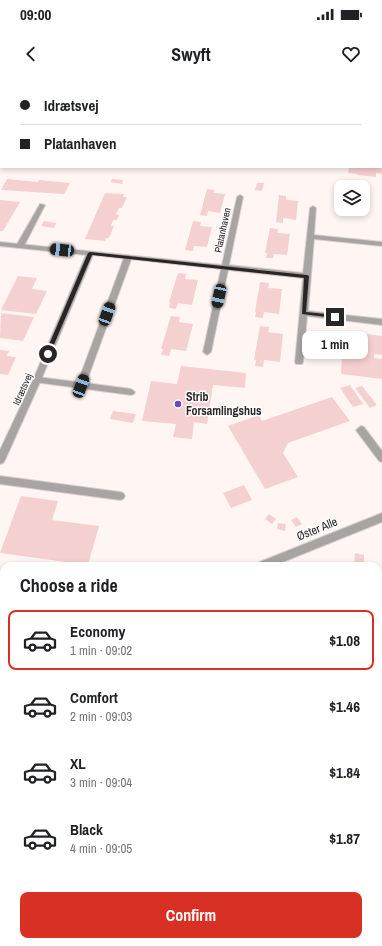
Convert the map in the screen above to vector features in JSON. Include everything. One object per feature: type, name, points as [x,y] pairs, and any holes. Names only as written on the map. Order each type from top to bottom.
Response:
[{"type":"street","name":"Platanhaven","points":[[207,352],[240,197]]},
{"type":"street","points":[[20,246],[42,205]]},
{"type":"street","points":[[299,362],[313,208]]},
{"type":"street","points":[[310,237],[382,244]]},
{"type":"street","points":[[0,244],[90,253]]},
{"type":"street","name":"Platanhaven","points":[[90,253],[307,276]]},
{"type":"street","name":"Idrætsvej","points":[[0,460],[90,253]]},
{"type":"street","points":[[81,386],[128,257]]},
{"type":"street","points":[[304,313],[382,322]]},
{"type":"street","points":[[36,380],[132,392]]},
{"type":"street","points":[[361,430],[382,458]]},
{"type":"street","points":[[0,480],[120,496]]},
{"type":"street","name":"Øster Alle","points":[[271,562],[382,517]]},
{"type":"building","points":[[349,168],[382,168],[382,174],[376,173],[376,177],[348,173]]},
{"type":"building","points":[[7,179],[70,183],[64,194],[1,190]]},
{"type":"building","points":[[112,179],[123,180],[122,184],[111,182]]},
{"type":"building","points":[[257,183],[264,183],[262,191],[255,190]]},
{"type":"building","points":[[207,189],[214,190],[213,193],[225,194],[220,213],[208,211],[207,216],[200,215]]},
{"type":"building","points":[[105,193],[124,194],[123,197],[127,197],[122,208],[119,208],[116,214],[119,215],[117,220],[113,220],[111,226],[114,226],[109,238],[106,238],[105,241],[85,239]]},
{"type":"building","points":[[279,195],[286,196],[286,200],[298,201],[296,220],[283,218],[283,223],[276,222]]},
{"type":"building","points":[[0,200],[20,202],[3,231],[0,231]]},
{"type":"building","points":[[44,221],[56,223],[54,228],[41,226]]},
{"type":"building","points":[[193,221],[201,222],[200,226],[212,227],[207,247],[194,246],[193,251],[185,250]]},
{"type":"building","points":[[270,228],[278,229],[277,233],[290,234],[287,255],[274,254],[273,258],[266,258],[267,253],[265,253]]},
{"type":"building","points":[[178,273],[186,274],[185,279],[198,280],[192,305],[178,303],[176,309],[169,308],[169,302]]},
{"type":"building","points":[[18,276],[37,278],[32,289],[47,291],[36,314],[1,310]]},
{"type":"building","points":[[260,282],[269,283],[268,288],[282,289],[279,314],[264,312],[263,318],[255,317]]},
{"type":"building","points":[[1,313],[34,317],[23,341],[0,338]]},
{"type":"building","points":[[171,316],[180,317],[179,322],[193,324],[186,351],[171,349],[169,356],[161,355],[163,349],[161,349]]},
{"type":"building","points":[[260,326],[269,327],[268,332],[283,334],[280,362],[264,360],[263,367],[255,366],[256,360],[254,360]]},
{"type":"building","points":[[351,332],[382,336],[382,355],[374,354],[374,358],[382,359],[382,379],[341,374],[342,354],[362,357],[362,352],[350,351]]},
{"type":"building","points":[[0,350],[9,351],[7,356],[16,357],[8,375],[0,374]]},
{"type":"building","name":"Strib Forsamlingshus","points":[[181,366],[246,373],[245,388],[213,385],[207,424],[194,422],[192,439],[173,437],[176,424],[142,421],[151,381],[177,384]]},
{"type":"building","points":[[350,385],[363,404],[353,407],[340,388]]},
{"type":"building","points":[[362,386],[377,405],[370,408],[355,388]]},
{"type":"building","points":[[332,397],[350,421],[288,443],[283,453],[298,477],[265,489],[228,426],[259,415],[262,421]]},
{"type":"building","points":[[113,411],[136,414],[133,423],[110,419]]},
{"type":"building","points":[[244,485],[252,500],[231,508],[223,493]]},
{"type":"building","points":[[21,496],[58,501],[52,520],[99,526],[89,562],[66,562],[0,553]]},
{"type":"building","points":[[269,514],[276,519],[272,524],[265,519]]},
{"type":"building","points":[[297,517],[302,524],[296,527],[291,520]]},
{"type":"building","points":[[278,523],[286,524],[285,531],[277,529]]},
{"type":"building","points":[[355,553],[364,555],[364,562],[354,562]]},
{"type":"place","name":"Strib Forsamlingshus","points":[[178,404]]},
{"type":"route","points":[[48,354],[90,253],[307,276],[304,313],[335,317]]}]
